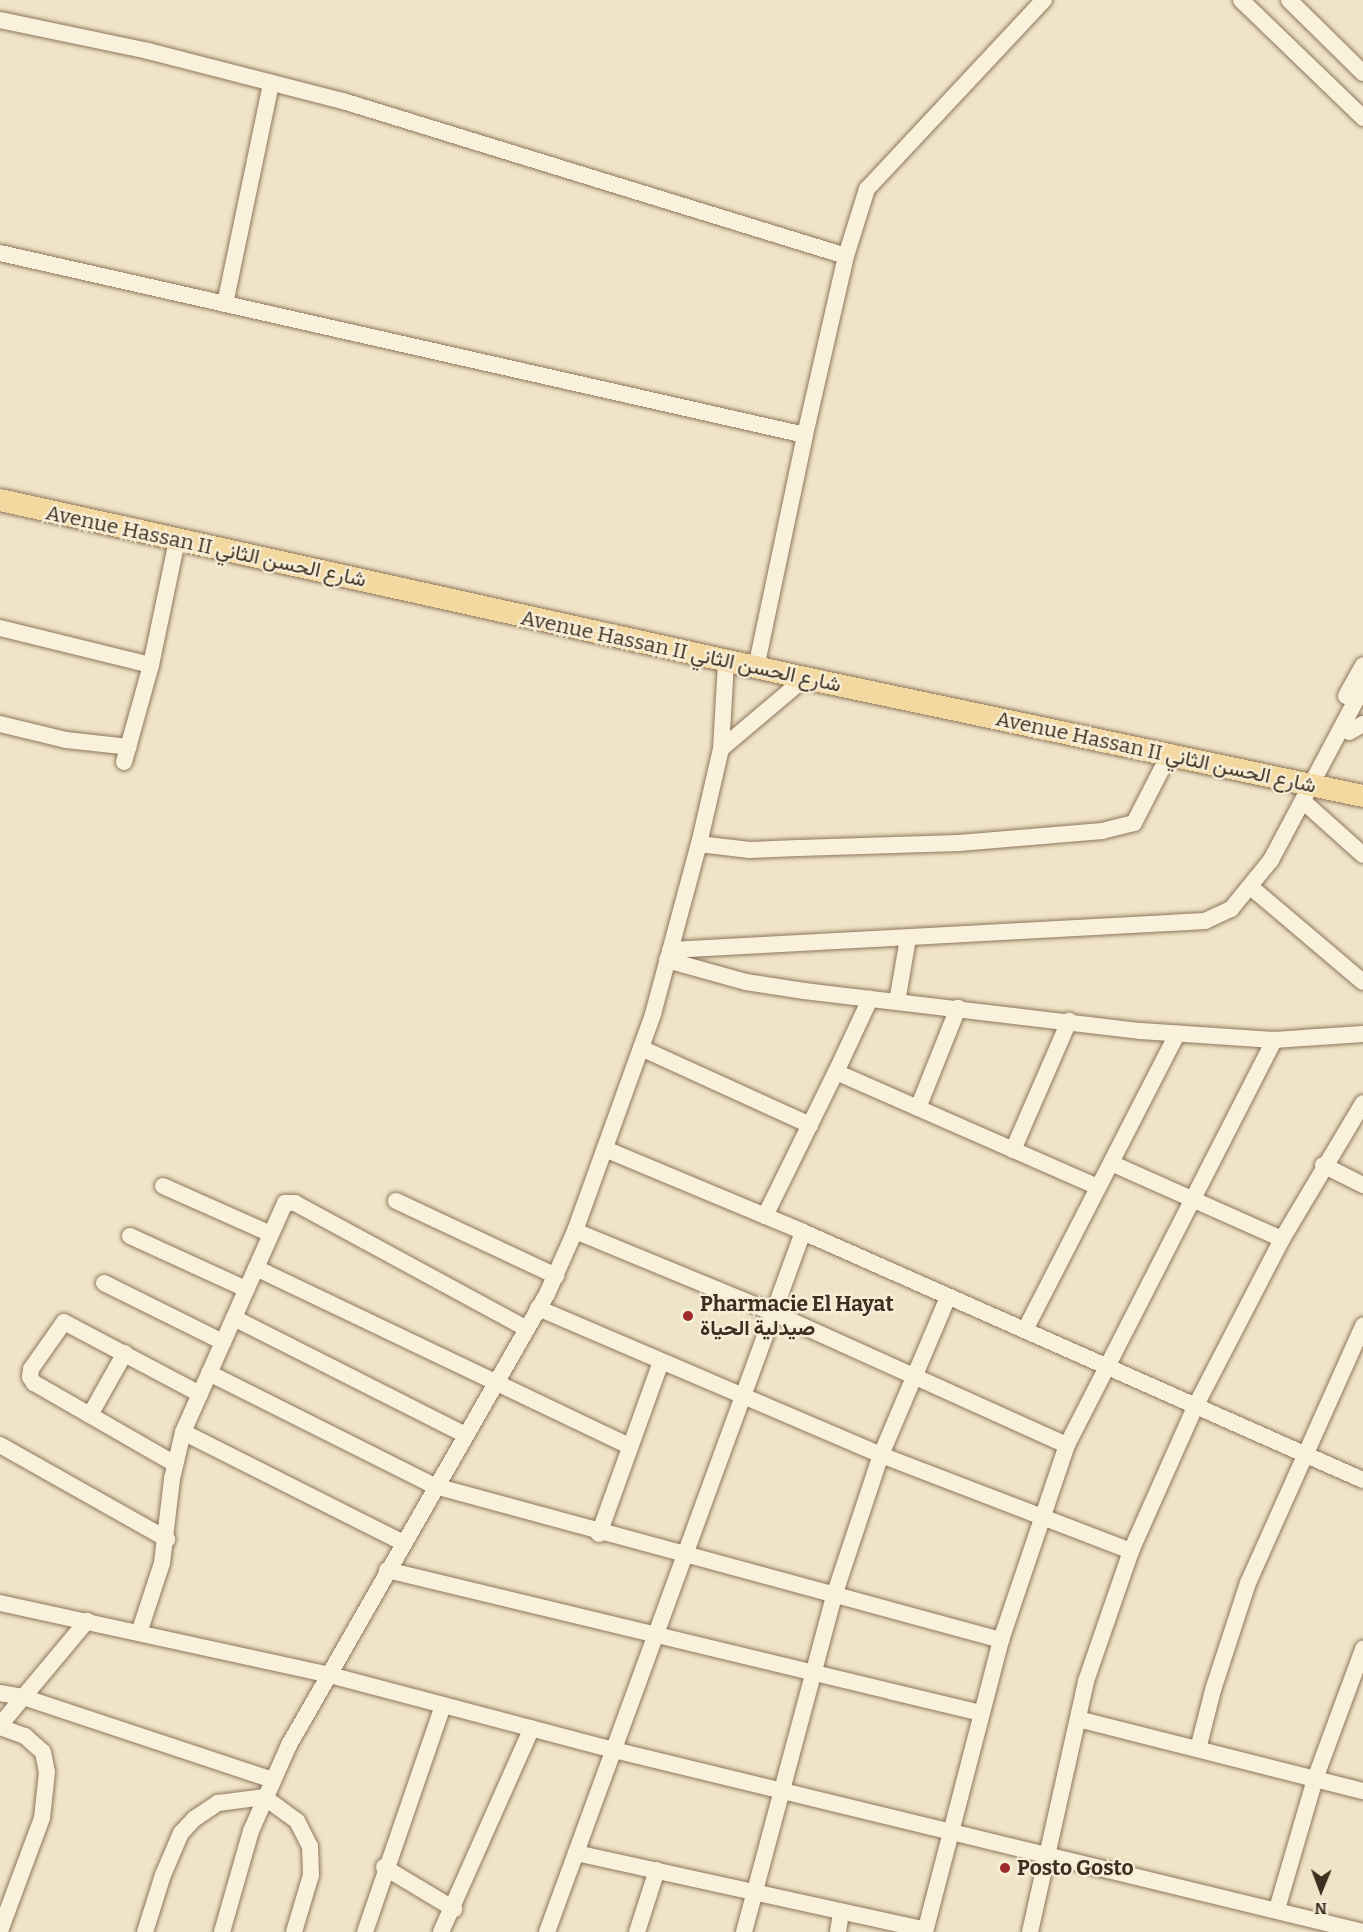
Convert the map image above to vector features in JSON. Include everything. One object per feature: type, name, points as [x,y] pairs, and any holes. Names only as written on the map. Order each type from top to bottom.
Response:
[{"type":"main road","name":"Avenue Hassan II شارع الحسن الثاني","points":[[0,500],[756,668],[1170,753],[1308,794],[1363,796]]},
{"type":"street","points":[[756,668],[805,435],[846,256],[867,189],[1044,0]]},
{"type":"street","points":[[1241,0],[1363,118]]},
{"type":"street","points":[[1289,0],[1363,73]]},
{"type":"street","points":[[0,20],[148,51],[343,101],[846,256]]},
{"type":"street","points":[[225,304],[271,83]]},
{"type":"street","points":[[0,253],[805,435]]},
{"type":"street","points":[[0,724],[127,755],[151,665],[177,541]]},
{"type":"street","points":[[0,628],[151,665]]},
{"type":"street","points":[[222,1932],[264,1797],[272,1780],[402,1542],[556,1276],[575,1231],[641,1048],[699,844],[721,749],[726,661]]},
{"type":"street","points":[[1324,759],[1320,748],[1324,737],[1363,665]]},
{"type":"street","points":[[721,749],[805,678]]},
{"type":"street","points":[[669,955],[908,938],[1205,921],[1231,909],[1252,888],[1308,794],[1363,687]]},
{"type":"street","points":[[1308,794],[1331,766],[1356,728],[1363,706]]},
{"type":"street","points":[[699,844],[750,850],[798,849],[959,843],[1102,831],[1134,823],[1170,753]]},
{"type":"street","points":[[1308,794],[1363,855]]},
{"type":"street","points":[[1252,888],[1363,981]]},
{"type":"street","points":[[897,1002],[908,938]]},
{"type":"street","points":[[669,955],[746,982],[1069,1022],[1177,1034],[1274,1040],[1363,1034]]},
{"type":"street","points":[[765,1216],[870,999]]},
{"type":"street","points":[[918,1108],[958,1008]]},
{"type":"street","points":[[1013,1150],[1069,1022]]},
{"type":"street","points":[[1025,1330],[1177,1034]]},
{"type":"street","points":[[576,1853],[925,1931],[949,1829],[1001,1640],[1067,1445],[1105,1366],[1274,1040]]},
{"type":"street","points":[[641,1048],[810,1125]]},
{"type":"street","points":[[836,1072],[1098,1187]]},
{"type":"street","points":[[1030,1932],[1086,1681],[1131,1551],[1195,1407],[1281,1239],[1323,1165],[1363,1103]]},
{"type":"street","points":[[605,1149],[803,1232],[1302,1455],[1363,1480]]},
{"type":"street","points":[[1111,1163],[1281,1239]]},
{"type":"street","points":[[1323,1165],[1363,1185]]},
{"type":"street","points":[[163,1186],[271,1234]]},
{"type":"street","points":[[396,1201],[556,1276]]},
{"type":"street","points":[[139,1633],[167,1539],[175,1464],[183,1432],[285,1203],[295,1203],[525,1328]]},
{"type":"street","points":[[575,1231],[913,1373],[1067,1445]]},
{"type":"street","points":[[547,1932],[803,1232]]},
{"type":"street","points":[[130,1236],[246,1289]]},
{"type":"street","points":[[256,1268],[630,1446]]},
{"type":"street","points":[[104,1283],[223,1342]]},
{"type":"street","points":[[744,1932],[835,1593],[881,1455],[913,1373],[948,1297]]},
{"type":"street","points":[[538,1308],[661,1362],[743,1393],[881,1455],[1131,1551]]},
{"type":"street","points":[[234,1317],[464,1434]]},
{"type":"street","points":[[175,1464],[34,1383],[30,1377],[31,1369],[64,1322],[200,1395]]},
{"type":"street","points":[[1198,1749],[1213,1690],[1248,1582],[1302,1455],[1362,1333]]},
{"type":"street","points":[[90,1415],[124,1353]]},
{"type":"street","points":[[599,1534],[661,1362]]},
{"type":"street","points":[[210,1373],[435,1486],[599,1534],[686,1553],[1001,1640]]},
{"type":"street","points":[[183,1432],[402,1542]]},
{"type":"street","points":[[0,1445],[167,1539]]},
{"type":"street","points":[[387,1570],[981,1713]]},
{"type":"street","points":[[0,1603],[330,1675],[614,1750],[1277,1908],[1363,1932]]},
{"type":"street","points":[[0,1931],[42,1818],[47,1772],[43,1752],[25,1736],[0,1726],[87,1621]]},
{"type":"street","points":[[1277,1908],[1316,1779],[1363,1648]]},
{"type":"street","points":[[0,1693],[23,1697],[272,1780]]},
{"type":"street","points":[[365,1932],[384,1867],[443,1705]]},
{"type":"street","points":[[1078,1719],[1363,1791]]},
{"type":"street","points":[[441,1932],[454,1909],[532,1728]]},
{"type":"street","points":[[145,1932],[163,1875],[181,1833],[194,1819],[218,1803],[264,1797],[297,1821],[310,1846],[311,1875],[294,1932]]},
{"type":"street","points":[[384,1867],[454,1909]]},
{"type":"street","points":[[637,1932],[657,1870]]},
{"type":"street","points":[[838,1932],[841,1913]]},
{"type":"place","name":"Pharmacie El Hayat صيدلية الحياة","points":[[688,1316]]},
{"type":"place","name":"Posto Gosto","points":[[1005,1868]]}]
